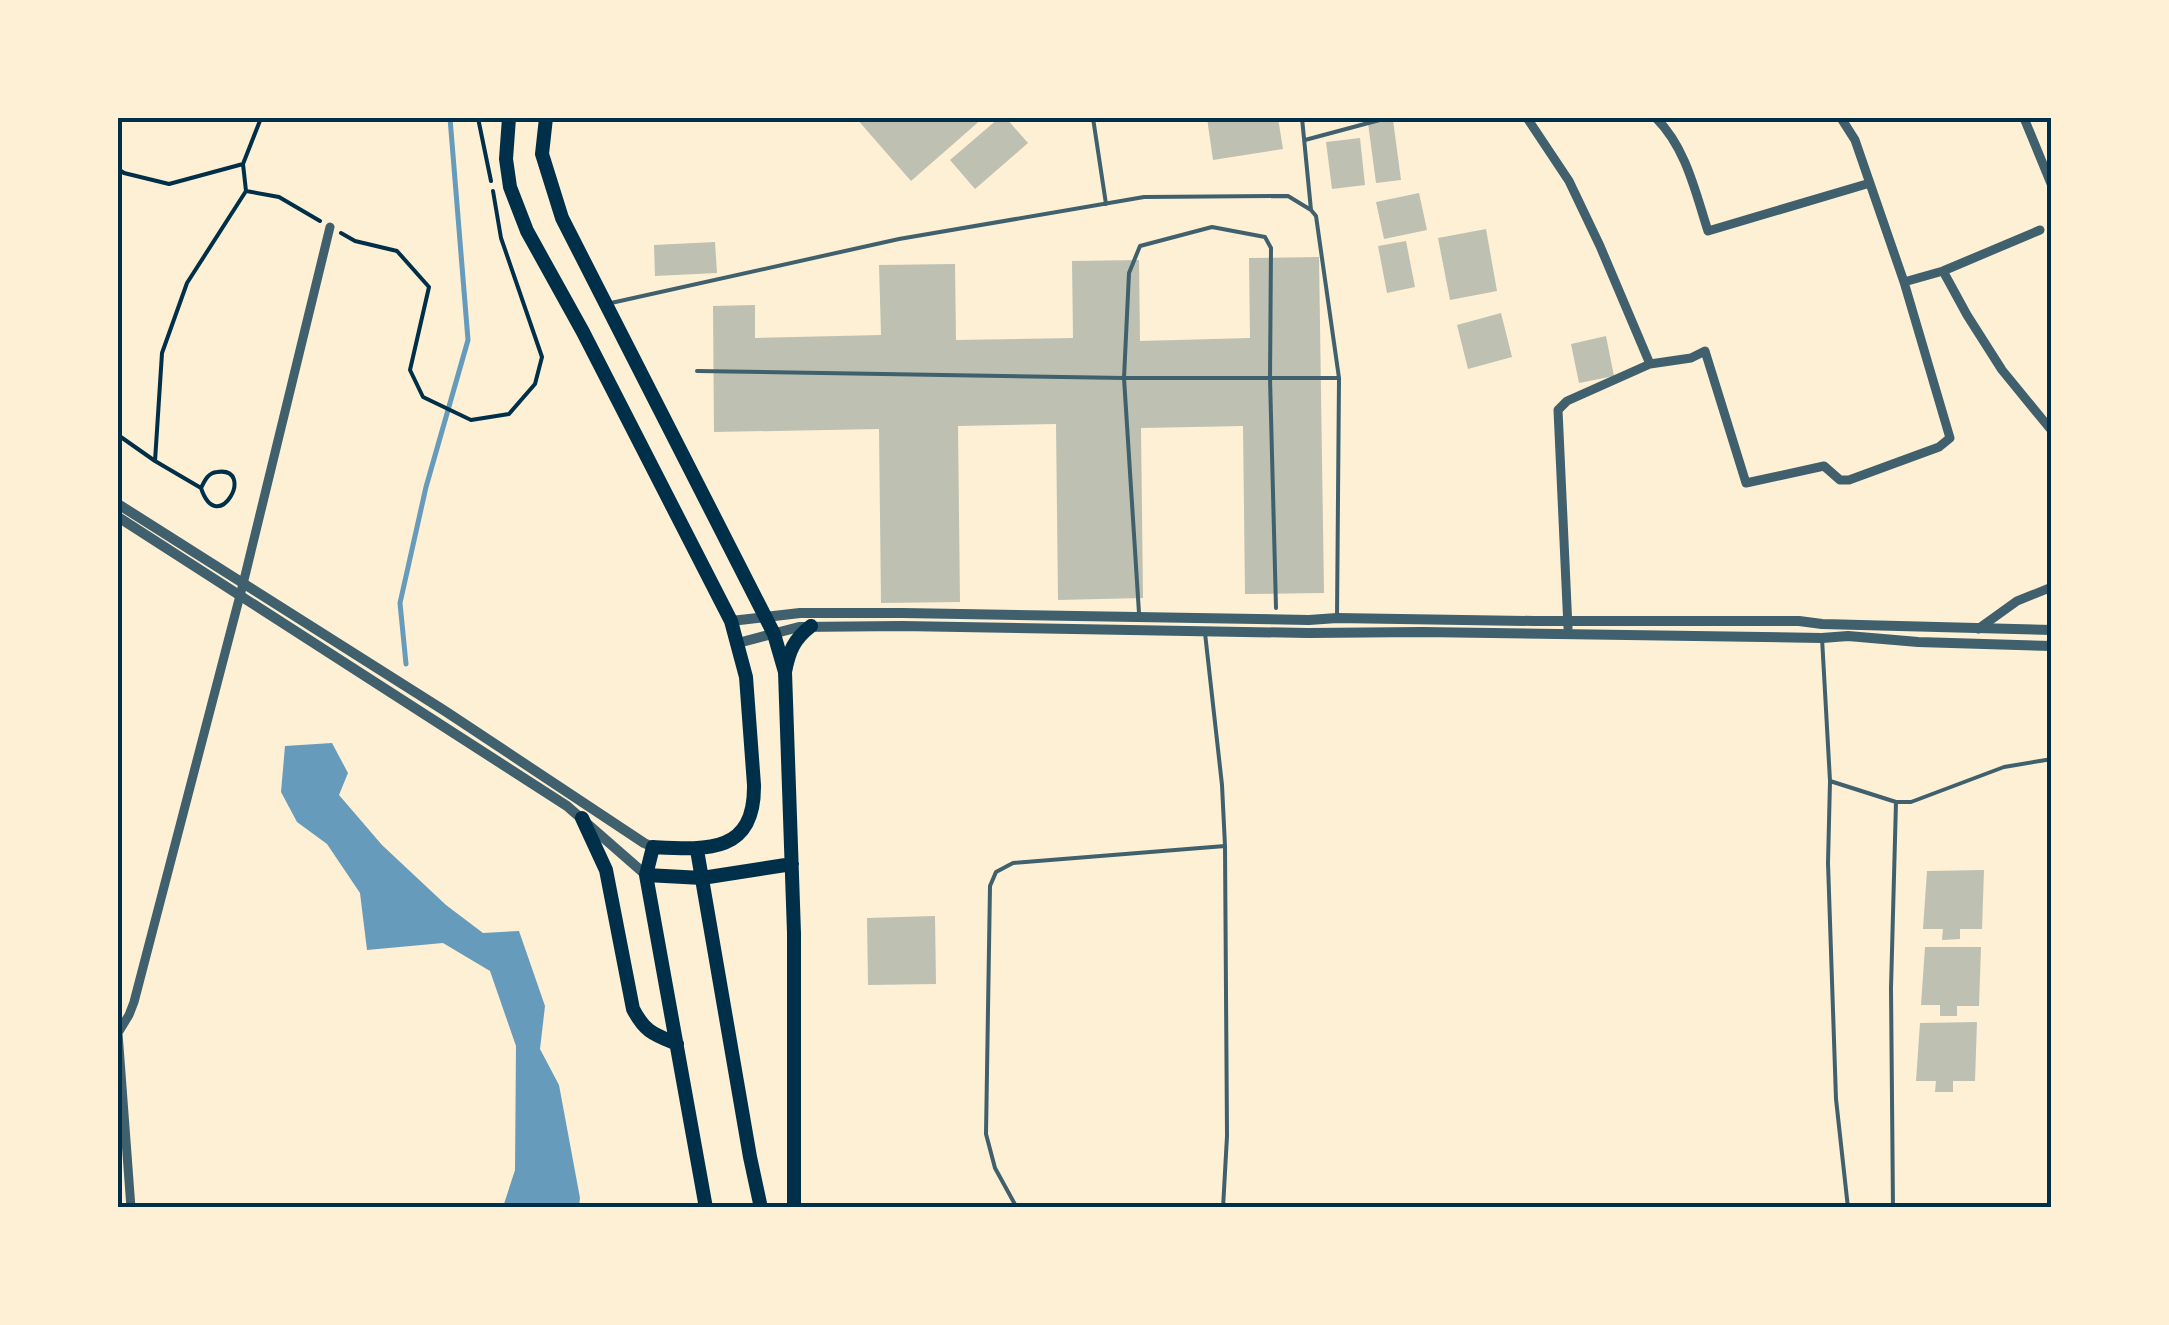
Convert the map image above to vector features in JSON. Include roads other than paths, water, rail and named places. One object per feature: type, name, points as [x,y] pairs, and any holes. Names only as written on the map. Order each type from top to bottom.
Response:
[{"type":"main road","points":[[508,118],[506,159],[510,186],[526,231],[583,332],[730,620],[746,677],[754,798],[740,835],[697,850],[649,845],[646,875],[706,1208]]},
{"type":"main road","points":[[546,118],[542,154],[562,218],[774,634],[785,672]]},
{"type":"main road","points":[[794,1208],[792,864],[785,672],[788,652],[811,626]]},
{"type":"main road","points":[[587,823],[606,870],[633,1009],[643,1028],[677,1044]]},
{"type":"main road","points":[[697,850],[761,1208]]},
{"type":"main road","points":[[646,875],[702,878],[792,864]]},
{"type":"street","points":[[1527,118],[1569,182],[1650,364]]},
{"type":"street","points":[[1656,118],[1671,132],[1683,155],[1708,231],[1870,184]]},
{"type":"street","points":[[1568,634],[1558,410],[1567,401],[1650,364],[1705,352],[1746,482],[1824,466],[1840,480],[1848,480],[1939,447],[1950,438],[1904,282],[1855,140],[1840,118]]},
{"type":"street","points":[[2024,118],[2052,186]]},
{"type":"street","points":[[131,1208],[118,1033],[134,1002],[330,227]]},
{"type":"street","points":[[1904,282],[1944,271],[2040,230]]},
{"type":"street","points":[[1944,271],[2002,370],[2052,431]]},
{"type":"street","points":[[118,504],[587,823],[646,875]]},
{"type":"street","points":[[118,517],[429,700],[649,845]]},
{"type":"street","points":[[1978,629],[2017,601],[2052,587]]},
{"type":"street","points":[[730,620],[868,612],[1309,620],[1799,621],[2052,630]]},
{"type":"street","points":[[1337,618],[1340,631]]},
{"type":"street","points":[[1822,624],[1822,638]]},
{"type":"street","points":[[738,643],[811,626],[1848,636],[2052,646]]},
{"type":"lane","points":[[1094,118],[1106,204]]},
{"type":"lane","points":[[1302,118],[1311,210]]},
{"type":"lane","points":[[1304,140],[1387,118]]},
{"type":"lane","points":[[607,304],[899,240],[1144,197],[1288,196],[1316,216],[1340,378],[1337,618]]},
{"type":"lane","points":[[1139,616],[1124,378],[1128,272],[1140,246],[1212,228],[1265,237],[1271,248],[1276,608]]},
{"type":"lane","points":[[697,370],[1340,378]]},
{"type":"lane","points":[[1205,631],[1225,846],[1228,1136],[1223,1208]]},
{"type":"lane","points":[[1822,638],[1830,781],[1828,863],[1836,1099],[1848,1208]]},
{"type":"lane","points":[[1830,781],[1896,802],[1911,802],[2004,767],[2052,759]]},
{"type":"lane","points":[[1892,1208],[1891,988],[1896,802]]},
{"type":"lane","points":[[1017,1208],[996,1168],[986,1134],[990,886],[996,872],[1013,863],[1225,846]]},
{"type":"water","points":[[332,743],[348,773],[339,795],[382,845],[446,905],[483,933],[519,931],[545,1006],[540,1049],[559,1085],[579,1207],[503,1207],[515,1170],[516,1046],[490,971],[443,943],[367,950],[360,893],[327,844],[297,822],[281,792],[285,746]]},
{"type":"waterway","points":[[406,664],[400,603],[426,487],[468,340],[450,118]]}]
